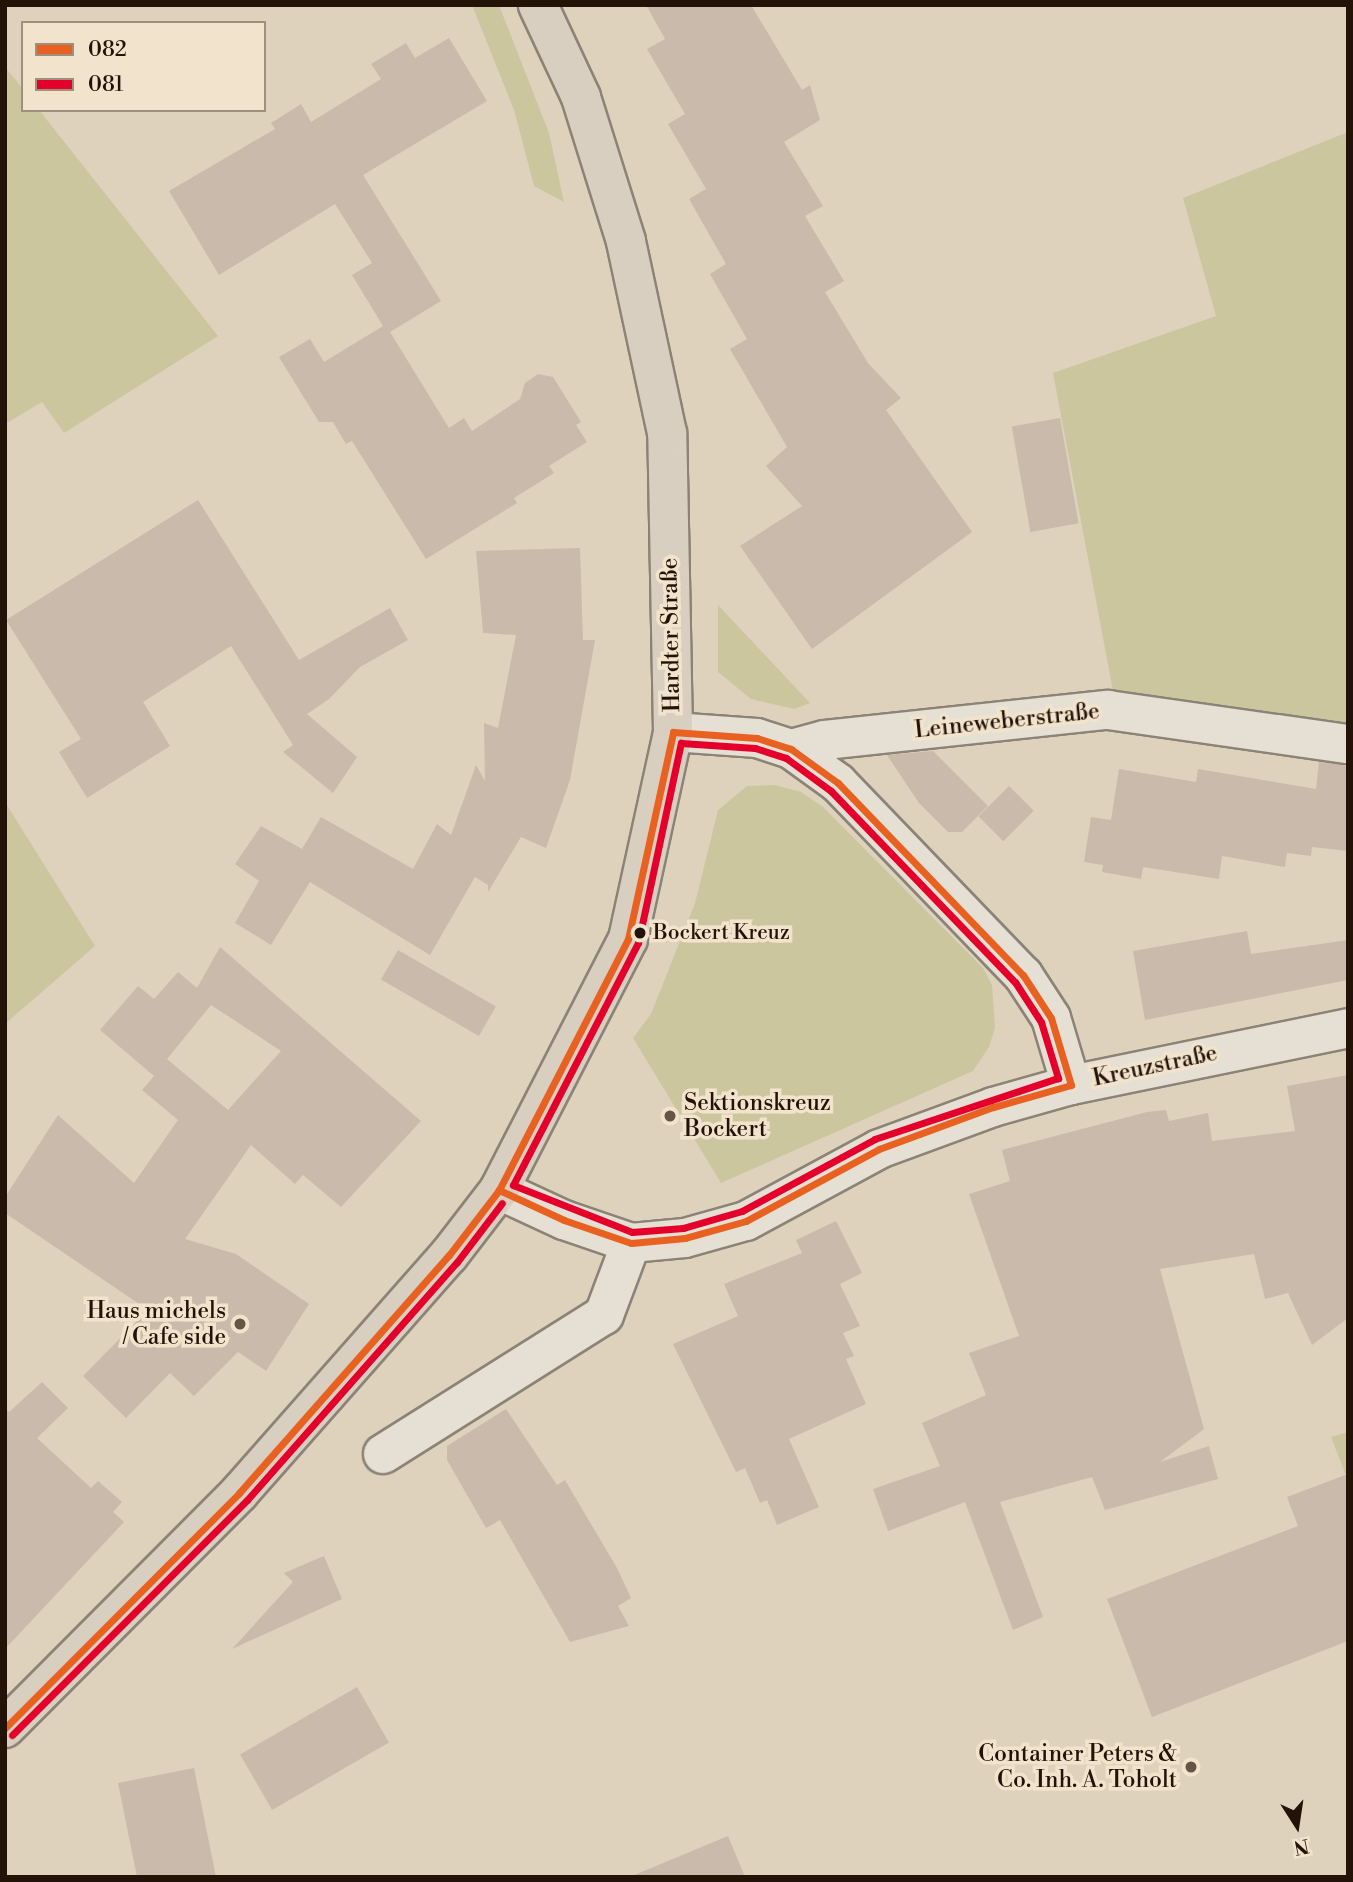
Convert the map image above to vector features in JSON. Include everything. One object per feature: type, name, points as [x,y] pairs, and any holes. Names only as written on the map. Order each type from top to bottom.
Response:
[{"type":"main road","name":"Hardter Straße","points":[[5,1728],[239,1493],[449,1255],[499,1190],[628,939],[673,732],[667,433],[626,241],[581,97],[538,5]]},
{"type":"street","name":"Leineweberstraße","points":[[791,750],[825,740],[1108,710],[1348,744]]},
{"type":"street","points":[[673,732],[757,738],[791,750],[838,783],[1023,975],[1051,1018],[1071,1085]]},
{"type":"street","name":"Kreuzstraße","points":[[499,1190],[564,1220],[631,1243],[685,1238],[746,1221],[879,1149],[993,1107],[1071,1085],[1348,1028]]},
{"type":"street","points":[[383,1454],[604,1314],[631,1243]]},
{"type":"shaded area","points":[[472,5],[499,5],[549,133],[564,202],[534,186],[514,110]]},
{"type":"shaded area","points":[[5,67],[21,87],[21,112],[41,112],[218,336],[64,433],[42,402],[5,424]]},
{"type":"shaded area","points":[[1348,132],[1348,730],[1114,696],[1053,373],[1216,316],[1183,198]]},
{"type":"shaded area","points":[[718,605],[810,703],[794,709],[751,699],[718,672]]},
{"type":"shaded area","points":[[775,785],[801,792],[823,807],[983,968],[992,985],[995,1028],[989,1047],[973,1071],[721,1183],[633,1038],[651,1014],[695,903],[718,810],[747,786]]},
{"type":"shaded area","points":[[5,802],[95,946],[5,1024]]},
{"type":"shaded area","points":[[1348,1432],[1348,1481],[1331,1437]]},
{"type":"building","points":[[646,5],[751,5],[802,90],[810,85],[820,120],[784,142],[823,206],[805,216],[844,281],[825,292],[868,363],[901,398],[886,410],[972,532],[812,649],[740,546],[802,506],[766,466],[787,447],[730,349],[747,339],[710,274],[726,264],[689,199],[706,189],[668,124],[685,114],[647,49],[665,39]]},
{"type":"building","points":[[449,38],[487,101],[363,175],[441,301],[390,332],[449,428],[464,418],[472,431],[520,399],[525,383],[538,374],[553,377],[581,422],[576,425],[587,442],[549,466],[554,473],[514,498],[517,503],[426,559],[352,441],[346,444],[333,422],[319,422],[279,357],[310,339],[324,362],[383,326],[352,275],[372,263],[335,204],[219,275],[169,191],[275,129],[271,123],[301,104],[311,122],[381,79],[371,64],[406,43],[415,58]]},
{"type":"building","points":[[1060,418],[1079,523],[1030,532],[1012,427]]},
{"type":"building","points":[[198,500],[299,660],[390,608],[408,640],[360,667],[329,699],[307,714],[357,757],[333,793],[283,752],[293,745],[231,646],[143,702],[170,746],[87,798],[59,752],[81,739],[6,620]]},
{"type":"building","points":[[580,548],[583,640],[595,640],[570,780],[546,848],[521,837],[488,892],[488,885],[475,877],[430,955],[310,882],[271,945],[235,923],[259,881],[235,864],[261,826],[302,849],[321,817],[413,869],[437,824],[451,835],[476,765],[485,781],[484,723],[498,728],[516,635],[483,633],[476,551]]},
{"type":"building","points":[[933,751],[988,806],[962,832],[948,832],[919,803],[887,755]]},
{"type":"building","points":[[1319,762],[1348,765],[1348,851],[1312,847],[1311,856],[1287,853],[1285,867],[1222,856],[1219,879],[1143,867],[1141,879],[1102,872],[1103,865],[1084,862],[1091,817],[1111,820],[1119,769],[1196,782],[1198,769],[1316,789]]},
{"type":"building","points":[[1009,786],[1034,811],[1003,841],[979,816]]},
{"type":"building","points":[[1247,931],[1251,954],[1348,940],[1348,980],[1145,1020],[1133,951]]},
{"type":"building","points":[[220,947],[421,1121],[341,1207],[303,1175],[295,1184],[251,1145],[185,1239],[236,1254],[309,1304],[266,1371],[238,1352],[194,1396],[170,1373],[126,1418],[83,1376],[148,1310],[5,1213],[5,1197],[58,1115],[134,1183],[178,1120],[142,1090],[154,1076],[100,1030],[138,986],[154,999],[178,972],[197,988]],"holes":[[[211,1005],[281,1051],[228,1110],[167,1059]]]},
{"type":"building","points":[[398,950],[496,1006],[479,1036],[381,979]]},
{"type":"building","points":[[1348,1075],[1348,1318],[1312,1345],[1288,1293],[1265,1299],[1254,1254],[1160,1269],[1204,1429],[1160,1462],[1209,1446],[1218,1479],[1105,1510],[1092,1477],[1000,1502],[1043,1617],[1013,1630],[965,1502],[888,1531],[873,1489],[940,1466],[922,1423],[986,1395],[969,1353],[1019,1336],[969,1194],[1010,1181],[1002,1150],[1147,1112],[1166,1110],[1169,1121],[1208,1113],[1212,1141],[1295,1131],[1287,1086]]},
{"type":"building","points":[[836,1221],[862,1273],[840,1284],[860,1326],[843,1333],[854,1356],[846,1359],[866,1404],[789,1439],[819,1507],[777,1525],[767,1500],[760,1503],[745,1468],[736,1472],[673,1344],[738,1316],[724,1284],[802,1253],[796,1240]]},
{"type":"building","points":[[42,1382],[68,1408],[37,1438],[91,1488],[98,1481],[122,1502],[113,1512],[124,1522],[5,1649],[5,1408],[9,1412]]},
{"type":"building","points":[[506,1409],[557,1485],[565,1480],[617,1568],[631,1598],[618,1606],[629,1626],[570,1642],[500,1520],[486,1528],[447,1460],[447,1446]]},
{"type":"building","points":[[1348,1474],[1348,1641],[1152,1717],[1107,1599],[1298,1526],[1287,1497]]},
{"type":"building","points":[[324,1556],[342,1599],[232,1649],[293,1582],[284,1573]]},
{"type":"building","points":[[357,1687],[389,1742],[272,1810],[240,1754]]},
{"type":"building","points":[[194,1768],[216,1877],[137,1877],[118,1783]]},
{"type":"building","points":[[728,1836],[745,1877],[632,1877],[632,1876]]},
{"type":"transit line","name":"082","points":[[673,732],[757,738],[791,749],[838,783],[1023,975],[1051,1018],[1071,1085],[993,1107],[879,1149],[746,1221],[685,1238],[631,1243],[564,1220],[499,1190],[628,939],[673,732]]},
{"type":"transit line","name":"081","points":[[681,743],[755,748],[786,758],[831,791],[1015,982],[1041,1022],[1058,1078],[875,1139],[742,1211],[683,1228],[632,1232],[513,1185],[638,943],[681,743]]},
{"type":"transit line","name":"082","points":[[5,1728],[239,1493],[449,1255],[499,1190]]},
{"type":"transit line","name":"081","points":[[12,1735],[247,1500],[457,1262],[502,1203]]},
{"type":"place","name":"Bockert Kreuz","points":[[640,933]]},
{"type":"place","name":"Sektionskreuz Bockert","points":[[670,1116]]},
{"type":"place","name":"Haus michels / Cafe side","points":[[240,1324]]},
{"type":"place","name":"Container Peters & Co. Inh. A. Toholt","points":[[1191,1767]]}]
